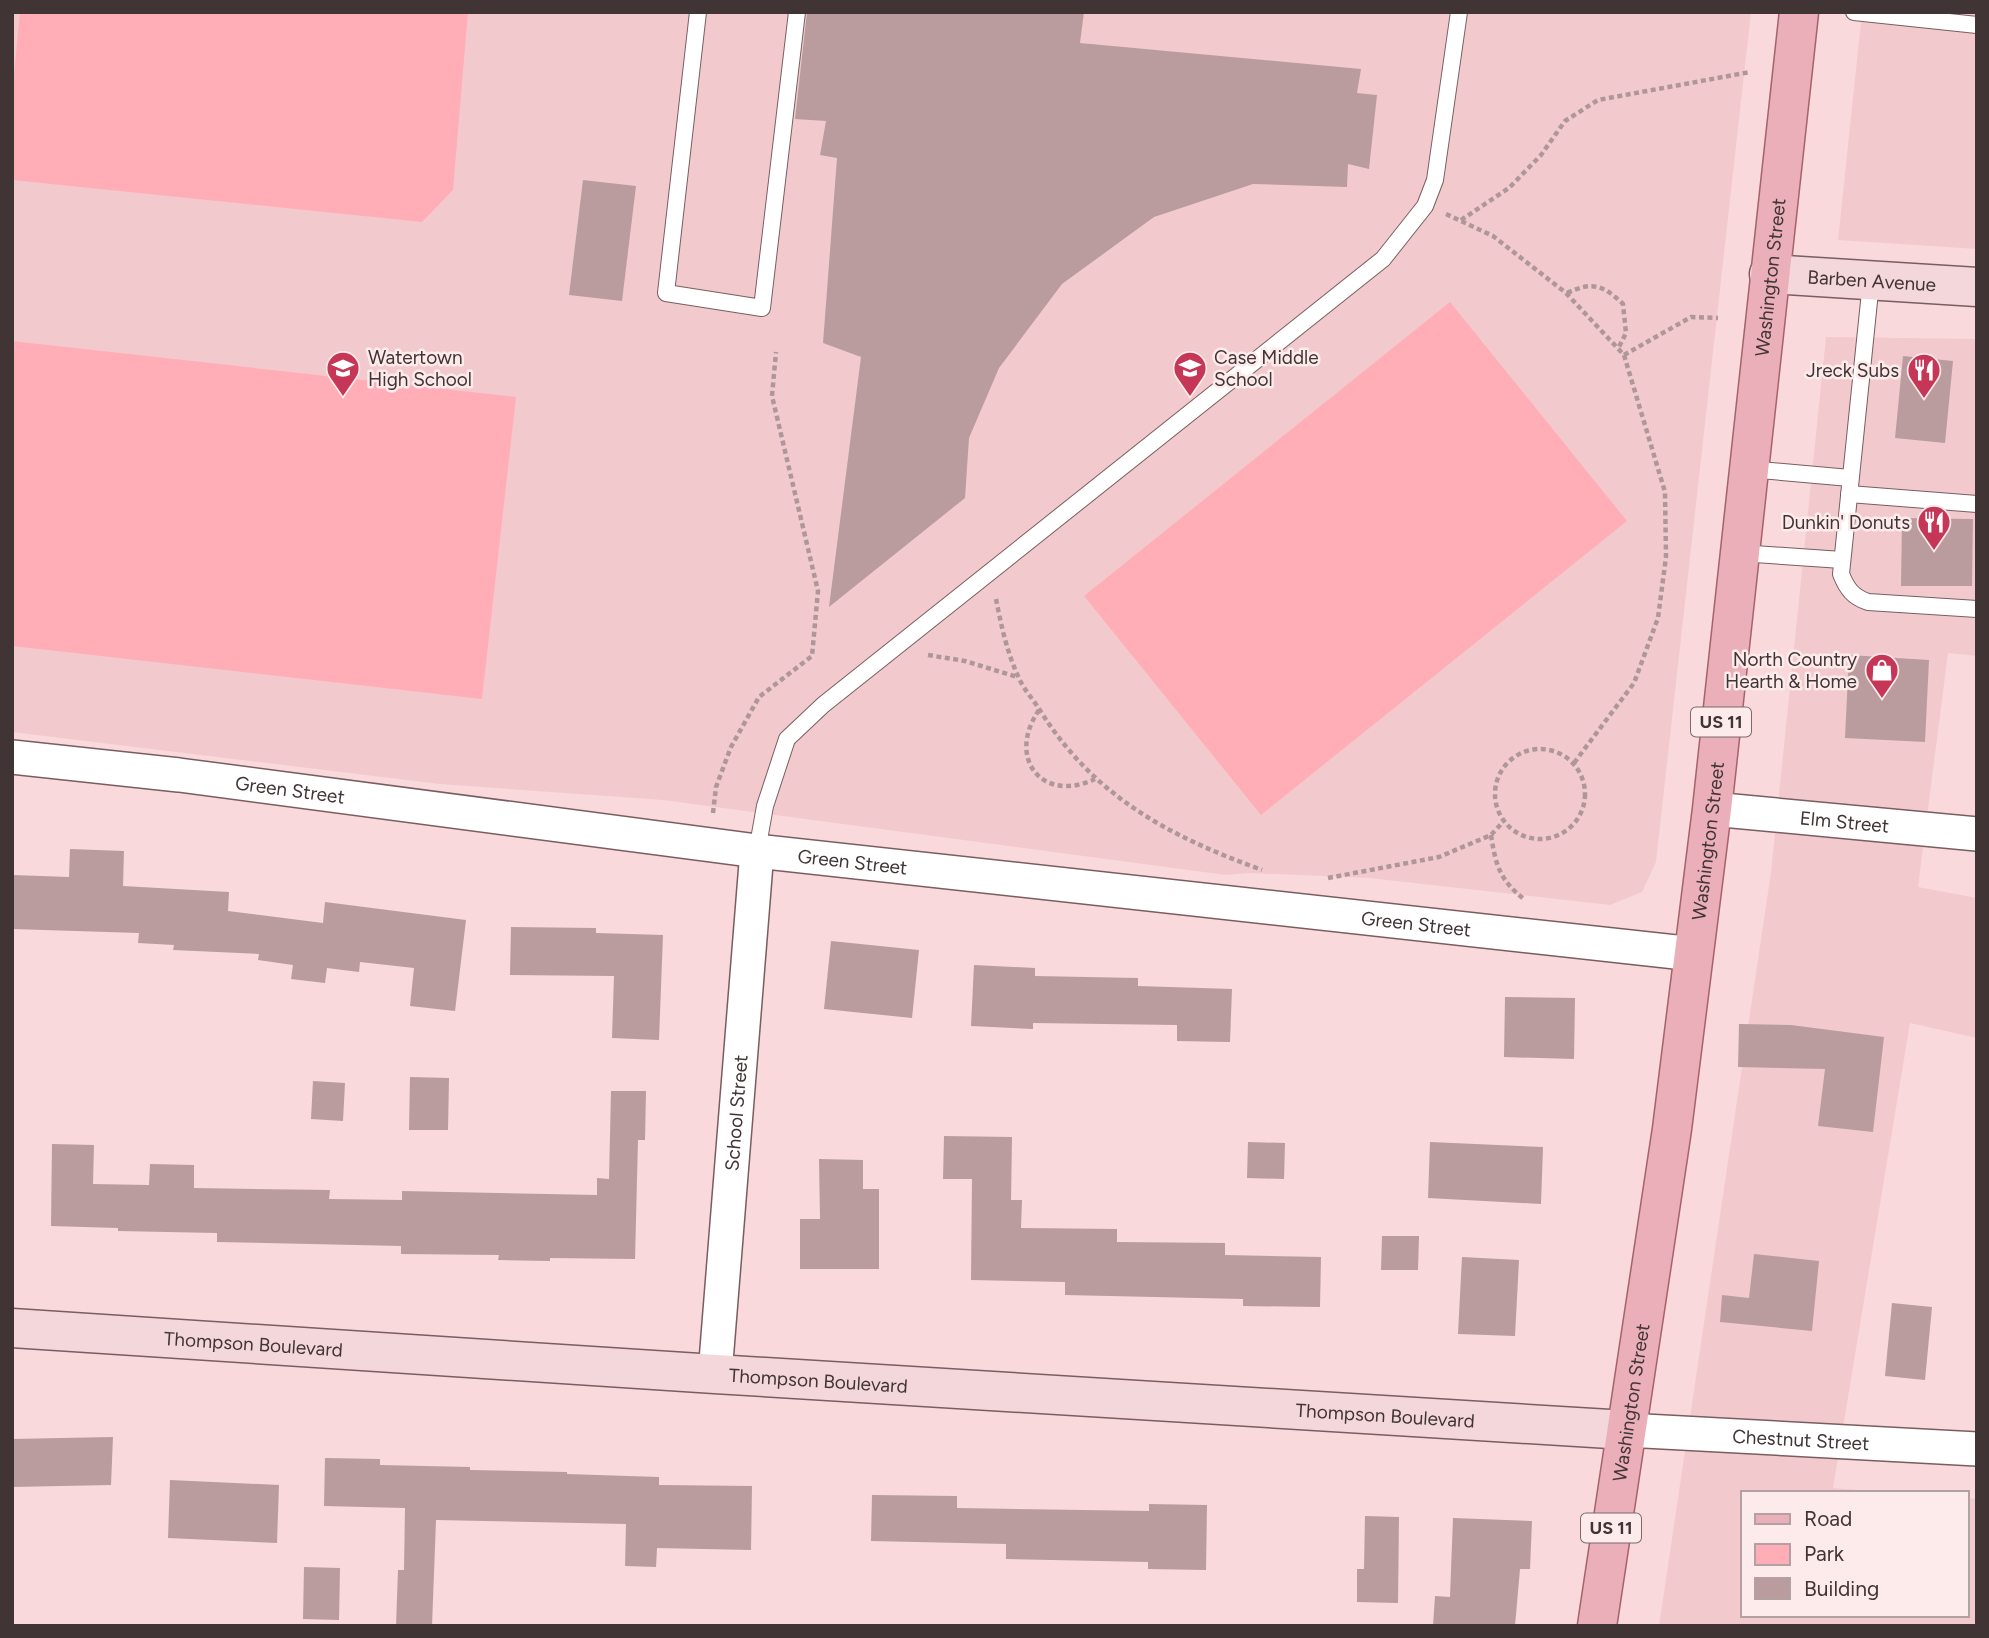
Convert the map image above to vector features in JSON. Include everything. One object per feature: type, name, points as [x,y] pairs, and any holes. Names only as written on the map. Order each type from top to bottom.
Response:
[{"type":"main road","name":"Washington Street","points":[[1597,1626],[1672,1129],[1694,954],[1799,12]]},
{"type":"street","name":"Barben Avenue","points":[[1769,274],[1977,287]]},
{"type":"street","name":"Green Street","points":[[12,757],[178,775],[757,851],[1694,954]]},
{"type":"street","name":"Elm Street","points":[[1712,809],[1977,834]]},
{"type":"street","name":"School Street","points":[[715,1374],[757,851]]},
{"type":"street","name":"Thompson Boulevard","points":[[12,1328],[1626,1430]]},
{"type":"street","name":"Chestnut Street","points":[[1626,1430],[1977,1449]]},
{"type":"lane","points":[[698,12],[666,293],[762,308],[797,12]]},
{"type":"lane","points":[[757,851],[765,806],[787,739],[823,705],[1383,259],[1425,205],[1435,180],[1459,12]]},
{"type":"lane","points":[[1854,12],[1977,25]]},
{"type":"lane","points":[[1871,282],[1841,574],[1846,586],[1856,598],[1868,602],[1977,609]]},
{"type":"lane","points":[[1748,469],[1977,505]]},
{"type":"lane","points":[[1740,553],[1842,561]]},
{"type":"path","points":[[1460,220],[1508,188],[1541,155],[1565,121],[1598,100],[1750,72]]},
{"type":"path","points":[[1425,205],[1493,236],[1566,293],[1624,355],[1665,492],[1666,557],[1658,618],[1634,683],[1574,763]]},
{"type":"path","points":[[1566,293],[1585,285],[1607,290],[1623,304],[1626,332],[1618,349]]},
{"type":"path","points":[[1624,355],[1692,317],[1718,318]]},
{"type":"path","points":[[713,814],[716,787],[731,747],[759,697],[812,656],[818,592],[772,396],[776,352]]},
{"type":"path","points":[[991,571],[1002,630],[1018,678],[1058,739],[1095,779],[1142,816],[1208,850],[1266,872]]},
{"type":"path","points":[[893,649],[965,661],[1018,678]]},
{"type":"path","points":[[1040,710],[1030,723],[1026,738],[1026,758],[1040,777],[1058,786],[1080,786],[1095,779]]},
{"type":"path","points":[[1538,748],[1558,751],[1574,763],[1585,781],[1586,803],[1577,822],[1560,835],[1539,840],[1518,835],[1503,822],[1494,804],[1495,784],[1503,766],[1519,753],[1538,748]]},
{"type":"path","points":[[1323,878],[1439,857],[1492,835],[1503,822]]},
{"type":"path","points":[[1492,835],[1496,865],[1508,886],[1528,902]]},
{"type":"shaded area","name":"Case Middle School","points":[[12,12],[1751,12],[1656,862],[1642,892],[1610,905],[1369,878],[1250,873],[1226,875],[663,800],[440,784],[12,732]]},
{"type":"shaded area","points":[[1862,12],[1977,12],[1977,249],[1838,240]]},
{"type":"shaded area","points":[[1826,337],[1977,339],[1977,656],[1948,653],[1918,887],[1977,898],[1977,1038],[1910,1023],[1833,1488],[1870,1491],[1741,1491],[1741,1617],[1968,1617],[1968,1498],[1977,1499],[1977,1626],[1659,1626],[1771,872]]},
{"type":"green space","points":[[20,12],[468,12],[453,190],[422,222],[12,180],[12,94]]},
{"type":"green space","points":[[1450,302],[1627,521],[1261,815],[1084,596]]},
{"type":"green space","points":[[12,341],[516,397],[482,699],[12,646]]},
{"type":"building","points":[[807,12],[1084,12],[1080,43],[1361,69],[1357,93],[1377,95],[1369,169],[1348,164],[1347,187],[1253,184],[1154,217],[1062,284],[999,368],[969,438],[965,498],[829,607],[861,357],[823,343],[837,158],[820,155],[826,121],[795,119]]},
{"type":"building","points":[[583,180],[636,186],[622,301],[569,295]]},
{"type":"building","name":"Jreck Subs","points":[[1903,356],[1953,361],[1945,443],[1895,438]]},
{"type":"building","points":[[1902,518],[1973,519],[1972,586],[1901,586]]},
{"type":"building","points":[[1849,655],[1929,660],[1925,742],[1845,738]]},
{"type":"building","points":[[70,849],[124,851],[123,886],[229,892],[228,911],[323,923],[325,902],[466,920],[455,1011],[410,1006],[414,968],[360,962],[359,972],[327,968],[325,983],[291,979],[293,965],[258,960],[259,954],[173,950],[174,945],[138,943],[139,933],[12,929],[12,875],[69,877]]},
{"type":"building","points":[[511,927],[596,928],[596,933],[663,935],[659,1040],[612,1038],[614,976],[510,975]]},
{"type":"building","points":[[831,941],[919,950],[912,1018],[824,1009]]},
{"type":"building","points":[[974,965],[1035,968],[1035,976],[1138,978],[1138,986],[1232,989],[1230,1042],[1177,1041],[1177,1025],[1033,1023],[1033,1029],[971,1026]]},
{"type":"building","points":[[1505,997],[1575,998],[1574,1059],[1504,1057]]},
{"type":"building","points":[[1739,1024],[1791,1025],[1884,1037],[1873,1132],[1818,1126],[1825,1069],[1738,1067]]},
{"type":"building","points":[[410,1077],[449,1078],[448,1130],[409,1130]]},
{"type":"building","points":[[313,1081],[345,1083],[343,1121],[311,1119]]},
{"type":"building","points":[[611,1091],[646,1091],[645,1140],[638,1140],[635,1259],[498,1260],[499,1255],[401,1254],[401,1246],[217,1242],[217,1233],[118,1231],[118,1228],[51,1226],[52,1144],[94,1145],[93,1184],[149,1185],[150,1164],[194,1165],[194,1188],[330,1190],[329,1199],[402,1200],[402,1191],[597,1195],[597,1178],[609,1179]]},
{"type":"building","points":[[944,1136],[1012,1137],[1011,1200],[1022,1200],[1021,1228],[1117,1229],[1117,1242],[1225,1243],[1225,1255],[1321,1257],[1320,1307],[1243,1306],[1243,1299],[1065,1295],[1065,1282],[971,1280],[972,1179],[943,1179]]},
{"type":"building","points":[[1248,1142],[1285,1143],[1284,1179],[1247,1178]]},
{"type":"building","points":[[1430,1142],[1543,1147],[1541,1204],[1428,1198]]},
{"type":"building","points":[[819,1159],[863,1160],[863,1189],[879,1189],[879,1269],[800,1269],[800,1219],[820,1219]]},
{"type":"building","points":[[1382,1236],[1419,1236],[1418,1270],[1381,1270]]},
{"type":"building","points":[[1754,1254],[1819,1261],[1812,1331],[1720,1322],[1722,1295],[1749,1298]]},
{"type":"building","points":[[1462,1257],[1519,1260],[1515,1336],[1458,1334]]},
{"type":"building","points":[[1892,1303],[1932,1307],[1925,1380],[1885,1376]]},
{"type":"building","points":[[113,1437],[111,1485],[12,1487],[12,1439]]},
{"type":"building","points":[[325,1458],[380,1459],[380,1465],[659,1477],[659,1485],[752,1486],[751,1550],[657,1548],[656,1567],[625,1566],[626,1524],[436,1520],[432,1626],[396,1626],[398,1570],[404,1570],[405,1508],[324,1506]]},
{"type":"building","points":[[170,1480],[279,1485],[277,1543],[168,1538]]},
{"type":"building","points":[[872,1495],[957,1496],[957,1508],[1149,1511],[1149,1504],[1207,1505],[1206,1570],[1148,1569],[1148,1562],[1006,1559],[1006,1544],[871,1541]]},
{"type":"building","points":[[1365,1516],[1399,1517],[1398,1603],[1357,1602],[1357,1569],[1364,1569]]},
{"type":"building","points":[[1453,1518],[1532,1521],[1530,1569],[1520,1569],[1515,1626],[1433,1626],[1435,1596],[1450,1597]]},
{"type":"building","points":[[304,1567],[340,1568],[339,1620],[303,1619]]},
{"type":"place","name":"Watertown High School","points":[[343,398]]},
{"type":"place","name":"Case Middle School","points":[[1190,398]]},
{"type":"place","name":"Jreck Subs","points":[[1924,400]]},
{"type":"place","name":"Dunkin' Donuts","points":[[1934,552]]},
{"type":"place","name":"North Country Hearth & Home","points":[[1882,700]]}]
